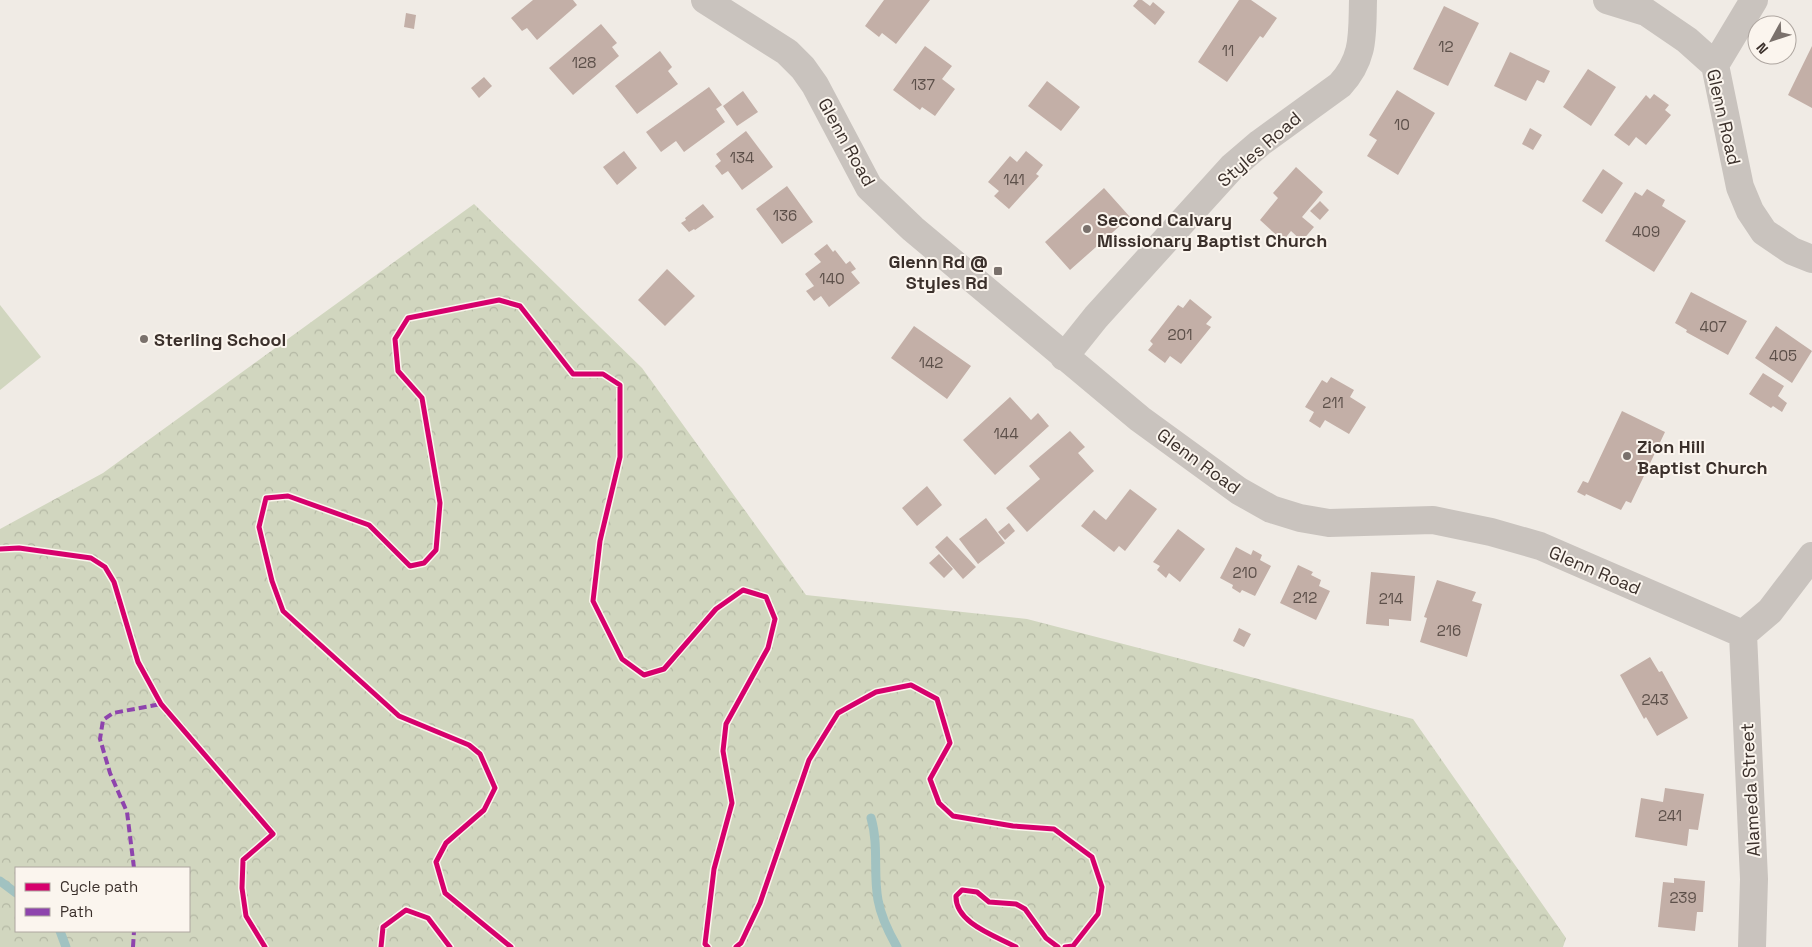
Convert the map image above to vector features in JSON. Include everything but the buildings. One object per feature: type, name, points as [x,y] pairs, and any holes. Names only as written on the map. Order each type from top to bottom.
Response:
[{"type":"street","name":"Glenn Road","points":[[705,0],[787,52],[815,84],[869,187],[913,229],[1064,357],[1147,424],[1239,491],[1271,509],[1300,518],[1329,522],[1433,520],[1491,532],[1540,546],[1743,634]]},
{"type":"street","name":"Styles Road","points":[[1064,357],[1096,317],[1232,167],[1260,143],[1340,85],[1351,74],[1360,52],[1362,0]]},
{"type":"street","name":"Glenn Road","points":[[1607,0],[1646,12],[1687,40],[1715,65],[1740,187],[1750,211],[1764,232],[1792,251],[1812,259]]},
{"type":"street","points":[[1715,65],[1754,0]]},
{"type":"street","points":[[1743,634],[1770,611],[1812,556]]},
{"type":"street","name":"Alameda Street","points":[[1743,634],[1754,879],[1752,947]]},
{"type":"green space","points":[[474,204],[642,368],[806,595],[1027,619],[1413,719],[1566,938],[1563,947],[0,947],[0,529],[103,473]]},
{"type":"green space","points":[[0,305],[41,357],[0,390]]},
{"type":"waterway","points":[[871,818],[875,838],[878,900],[881,913],[897,947]]},
{"type":"waterway","points":[[0,881],[15,892]]},
{"type":"waterway","points":[[60,932],[66,947]]},
{"type":"marked path","points":[[134,867],[127,812],[110,773],[100,739],[103,720],[113,713],[161,704]]},
{"type":"marked path","points":[[133,947],[134,932]]},
{"type":"cycle path","points":[[511,947],[445,893],[436,862],[446,843],[484,810],[495,788],[480,754],[469,745],[399,716],[283,611],[272,581],[259,527],[266,498],[288,496],[369,525],[410,566],[424,563],[436,550],[440,503],[422,398],[398,371],[395,339],[408,318],[499,300],[520,306],[573,374],[603,374],[620,385],[620,457],[600,541],[593,601],[622,659],[644,675],[664,669],[716,609],[743,590],[766,597],[775,619],[768,648],[726,724],[723,751],[732,803],[714,869],[705,944],[708,947]]},
{"type":"cycle path","points":[[0,549],[19,548],[91,558],[105,567],[114,582],[138,662],[161,704],[273,834],[243,860],[242,888],[246,916],[265,947]]},
{"type":"cycle path","points":[[736,947],[741,943],[760,903],[809,760],[838,713],[876,692],[911,685],[937,699],[950,743],[930,779],[939,803],[953,816],[1013,826],[1054,829],[1092,857],[1102,887],[1098,914],[1073,946],[1065,947]]},
{"type":"cycle path","points":[[1016,947],[969,921],[957,905],[956,896],[962,890],[977,892],[989,902],[1016,904],[1025,909],[1046,938],[1058,947]]},
{"type":"cycle path","points":[[381,947],[383,927],[406,910],[428,918],[450,947]]},
{"type":"place","name":"Second Calvary Missionary Baptist Church","points":[[1087,229]]},
{"type":"place","name":"Glenn Rd @ Styles Rd","points":[[998,271]]},
{"type":"place","name":"Sterling School","points":[[144,339]]},
{"type":"place","name":"Zion Hill Baptist Church","points":[[1627,456]]}]
